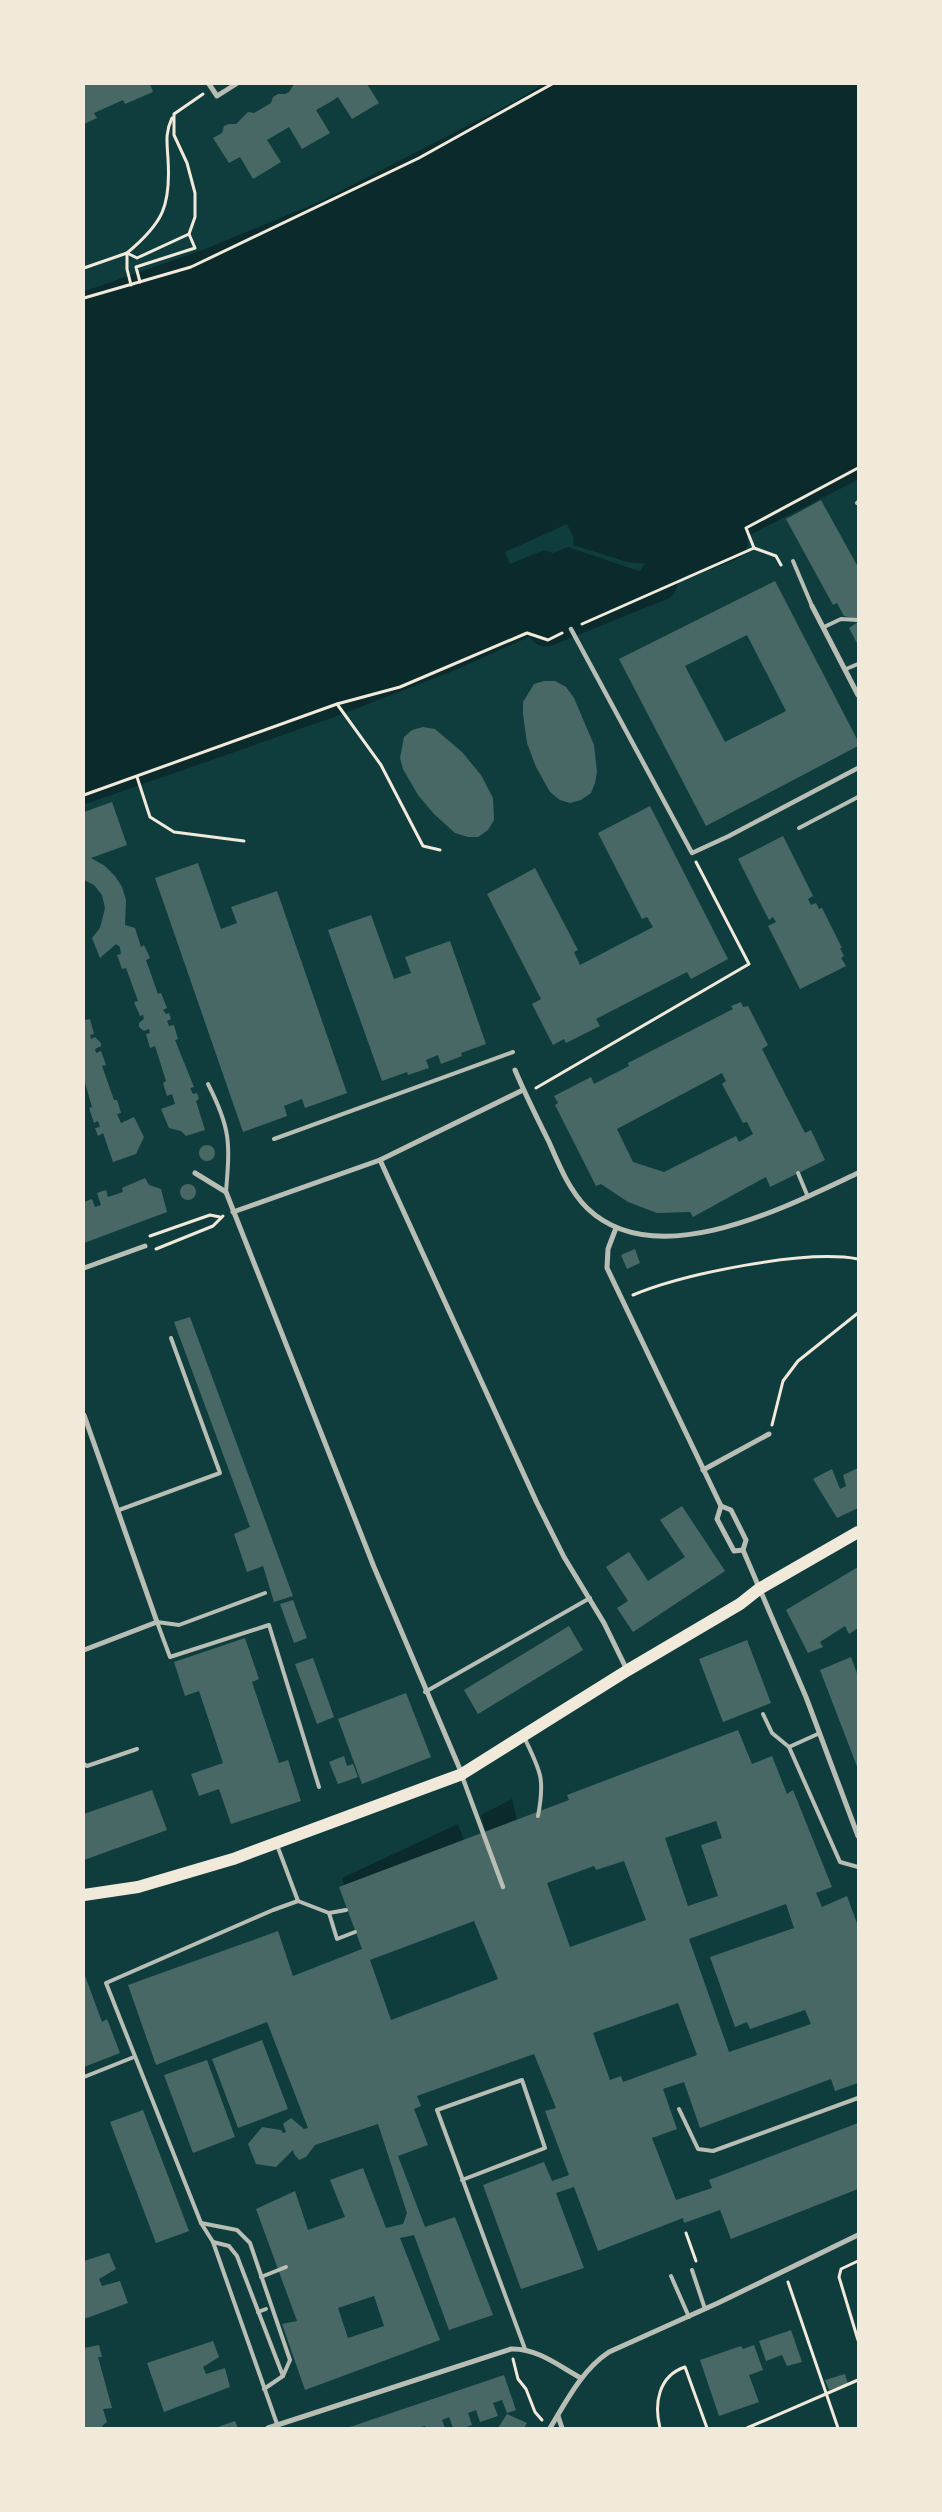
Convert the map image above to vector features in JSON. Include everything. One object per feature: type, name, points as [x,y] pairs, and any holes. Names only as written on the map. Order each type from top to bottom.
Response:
[{"type":"main road","points":[[84,1895],[138,1887],[233,1859],[462,1774],[524,1737],[628,1670],[740,1604],[759,1589],[858,1532]]},
{"type":"street","points":[[209,84],[217,96],[236,84]]},
{"type":"street","points":[[812,606],[858,695]]},
{"type":"street","points":[[571,629],[692,853],[729,836],[858,768]]},
{"type":"street","points":[[515,1070],[566,1179],[577,1197],[588,1209],[616,1228],[644,1234],[664,1235],[705,1232],[754,1218],[808,1197],[858,1173]]},
{"type":"street","points":[[233,1212],[380,1160],[525,1092]]},
{"type":"street","points":[[380,1160],[537,1503],[564,1557],[590,1598],[628,1670]]},
{"type":"street","points":[[195,1173],[226,1192],[425,1692],[462,1774],[503,1887]]},
{"type":"street","points":[[616,1228],[608,1249],[607,1268],[720,1506],[716,1519],[734,1551],[743,1550]]},
{"type":"street","points":[[84,1268],[145,1246]]},
{"type":"street","points":[[84,1414],[157,1622],[84,1650]]},
{"type":"street","points":[[703,1470],[769,1434]]},
{"type":"street","points":[[720,1506],[731,1510],[746,1540],[743,1550],[753,1569],[759,1589],[820,1734],[858,1836]]},
{"type":"street","points":[[550,2428],[581,2378],[594,2362],[609,2352],[689,2317],[858,2235]]},
{"type":"street","points":[[268,2428],[511,2349],[525,2349],[581,2378]]},
{"type":"street","points":[[558,2416],[562,2428]]},
{"type":"lane","points":[[793,561],[812,606]]},
{"type":"lane","points":[[824,628],[841,619],[858,620]]},
{"type":"lane","points":[[846,670],[858,664]]},
{"type":"lane","points":[[799,828],[858,797]]},
{"type":"lane","points":[[274,1139],[513,1052]]},
{"type":"lane","points":[[208,1084],[222,1111],[230,1143],[226,1192]]},
{"type":"lane","points":[[798,1174],[808,1197]]},
{"type":"lane","points":[[119,1510],[220,1473],[171,1338]]},
{"type":"lane","points":[[265,1593],[179,1625],[157,1622],[170,1657],[270,1625],[319,1787]]},
{"type":"lane","points":[[425,1692],[590,1598]]},
{"type":"lane","points":[[763,1714],[772,1733],[790,1747],[840,1862],[858,1867]]},
{"type":"lane","points":[[790,1747],[820,1734]]},
{"type":"lane","points":[[524,1737],[542,1773],[542,1795],[538,1816]]},
{"type":"lane","points":[[84,1764],[87,1766],[137,1749]]},
{"type":"lane","points":[[276,1844],[298,1901]]},
{"type":"lane","points":[[277,2424],[213,2242],[201,2223],[106,1983],[273,1910],[298,1901],[329,1913],[346,1910]]},
{"type":"lane","points":[[329,1913],[337,1939],[355,1932]]},
{"type":"lane","points":[[84,2077],[134,2057]]},
{"type":"lane","points":[[462,2180],[545,2148],[522,2080],[437,2110],[462,2180],[525,2349]]},
{"type":"lane","points":[[679,2109],[698,2149],[713,2151],[858,2098]]},
{"type":"lane","points":[[201,2223],[237,2230],[250,2243],[290,2360],[283,2376],[264,2389]]},
{"type":"lane","points":[[213,2242],[229,2246],[237,2256],[283,2376]]},
{"type":"lane","points":[[261,2276],[286,2267]]},
{"type":"lane","points":[[692,2270],[705,2309]]},
{"type":"lane","points":[[671,2276],[689,2317]]},
{"type":"lane","points":[[258,2312],[266,2309]]},
{"type":"path","points":[[84,298],[191,267],[419,158],[552,84]]},
{"type":"path","points":[[84,268],[127,253],[145,238],[160,219],[170,188],[166,132],[174,114],[192,102]]},
{"type":"path","points":[[140,282],[136,267],[195,248],[189,234],[194,216],[195,193],[187,163],[174,136],[174,114]]},
{"type":"path","points":[[127,253],[137,258],[189,234]]},
{"type":"path","points":[[127,253],[127,269],[131,285]]},
{"type":"path","points":[[754,548],[746,528],[858,468]]},
{"type":"path","points":[[84,796],[337,704],[400,687],[526,633],[548,640],[754,548],[776,556],[784,571]]},
{"type":"path","points":[[337,704],[381,765],[423,846],[440,850]]},
{"type":"path","points":[[137,777],[150,817],[174,832],[244,841]]},
{"type":"path","points":[[525,1092],[749,964],[692,853]]},
{"type":"path","points":[[210,1214],[220,1217],[213,1226],[153,1250],[145,1246],[148,1237],[210,1214]]},
{"type":"path","points":[[623,1300],[644,1290],[760,1263],[827,1256],[858,1259]]},
{"type":"path","points":[[769,1434],[783,1381],[798,1361],[858,1314]]},
{"type":"path","points":[[686,2233],[692,2249]]},
{"type":"path","points":[[858,2261],[841,2269],[838,2277],[858,2340]]},
{"type":"path","points":[[784,2272],[838,2428]]},
{"type":"path","points":[[511,2349],[518,2378],[526,2389],[535,2412]]},
{"type":"path","points":[[660,2428],[656,2411],[660,2392],[674,2371],[685,2367],[707,2428]]},
{"type":"path","points":[[747,2428],[858,2380]]},
{"type":"water","points":[[576,84],[858,84],[858,460],[724,528],[730,543],[672,566],[657,577],[660,583],[546,629],[538,613],[446,655],[330,700],[84,786],[84,310],[215,264],[326,218],[523,117]]},
{"type":"water","points":[[512,1799],[517,1820],[486,1832],[481,1815]]},
{"type":"water","points":[[458,1824],[464,1840],[344,1885],[342,1878]]},
{"type":"pier","points":[[567,524],[574,538],[573,545],[627,562],[672,566],[657,577],[568,547],[553,553],[544,550],[510,564],[505,552]]},
{"type":"building","points":[[84,84],[150,84],[153,92],[125,104],[123,100],[94,113],[97,118],[84,124]]},
{"type":"building","points":[[294,84],[367,84],[379,103],[352,119],[338,97],[316,110],[330,133],[302,149],[289,127],[267,140],[281,162],[253,179],[240,157],[229,163],[213,138],[222,133],[224,126],[236,124],[248,112],[254,113],[271,103],[273,97],[278,94],[289,92]]},
{"type":"building","points":[[821,500],[858,567],[858,620],[844,616],[837,603],[833,605],[786,519]]},
{"type":"building","points":[[775,581],[858,741],[858,746],[706,826],[619,659]],"holes":[[[747,635],[786,711],[725,742],[685,666]]]},
{"type":"building","points":[[858,622],[858,645],[849,628]]},
{"type":"building","points":[[544,681],[555,681],[566,687],[574,698],[594,745],[597,772],[591,793],[581,800],[570,803],[560,800],[550,792],[536,767],[527,743],[523,702],[534,684]]},
{"type":"building","points":[[423,727],[435,729],[462,752],[481,775],[493,798],[494,820],[488,830],[478,837],[468,837],[455,833],[434,814],[418,795],[403,769],[400,758],[404,737],[412,730]]},
{"type":"building","points":[[112,802],[127,845],[91,858],[105,866],[122,887],[126,900],[125,925],[135,928],[141,947],[144,945],[150,958],[146,960],[158,994],[161,993],[167,1008],[163,1010],[166,1014],[169,1013],[171,1019],[167,1021],[169,1026],[174,1025],[178,1039],[175,1040],[194,1087],[190,1088],[193,1094],[197,1093],[199,1099],[196,1101],[205,1130],[186,1136],[181,1131],[169,1128],[161,1109],[175,1104],[172,1094],[167,1096],[163,1083],[166,1081],[155,1046],[150,1048],[146,1034],[150,1033],[149,1029],[144,1031],[139,1027],[139,1023],[144,1019],[143,1015],[140,1016],[134,1002],[138,1001],[126,968],[122,969],[117,955],[121,954],[120,947],[116,944],[100,958],[92,938],[100,928],[105,908],[102,895],[94,885],[84,880],[84,812]]},
{"type":"building","points":[[650,806],[728,959],[691,979],[687,972],[596,1019],[600,1026],[566,1043],[564,1039],[553,1045],[532,1004],[541,999],[487,894],[535,868],[578,950],[574,952],[580,965],[653,927],[647,917],[642,919],[598,833]]},
{"type":"building","points":[[783,836],[813,896],[808,899],[811,905],[816,903],[819,909],[822,908],[842,948],[840,948],[844,956],[841,958],[846,966],[800,989],[768,926],[776,922],[773,917],[769,920],[738,859]]},
{"type":"building","points":[[198,863],[221,929],[237,923],[231,907],[277,891],[347,1093],[305,1108],[302,1099],[284,1106],[287,1116],[243,1132],[155,878]]},
{"type":"building","points":[[371,915],[394,979],[411,973],[405,957],[450,941],[486,1044],[461,1053],[462,1056],[441,1064],[438,1055],[426,1060],[429,1068],[408,1075],[407,1072],[382,1081],[328,930]]},
{"type":"building","points":[[741,1002],[743,1007],[748,1006],[768,1045],[762,1049],[805,1133],[811,1130],[825,1160],[770,1187],[766,1177],[693,1217],[690,1212],[657,1213],[628,1202],[601,1184],[596,1186],[555,1105],[558,1103],[554,1096],[591,1077],[594,1084],[629,1066],[628,1063],[733,1009],[731,1006]],"holes":[[[722,1073],[726,1081],[722,1084],[743,1123],[747,1122],[753,1134],[739,1142],[736,1136],[664,1172],[633,1162],[617,1129]]]},
{"type":"building","points":[[84,1017],[85,1020],[90,1019],[94,1034],[90,1035],[91,1039],[95,1037],[101,1043],[101,1046],[95,1049],[96,1053],[101,1051],[106,1065],[102,1066],[114,1100],[117,1100],[121,1113],[117,1114],[121,1123],[134,1117],[144,1137],[136,1154],[113,1162],[103,1133],[98,1136],[95,1128],[100,1127],[98,1121],[94,1123],[89,1108],[92,1107],[84,1079]]},
{"type":"building","points":[[204,1145],[210,1145],[215,1150],[213,1159],[204,1161],[199,1156],[199,1150]]},
{"type":"building","points":[[145,1178],[149,1185],[161,1189],[167,1212],[84,1243],[84,1202],[92,1199],[95,1207],[101,1205],[97,1193],[106,1190],[108,1197],[123,1192],[122,1188]]},
{"type":"building","points":[[188,1184],[196,1192],[188,1200],[180,1192]]},
{"type":"building","points":[[635,1249],[640,1263],[627,1269],[621,1255]]},
{"type":"building","points":[[190,1317],[293,1596],[274,1602],[263,1566],[247,1572],[234,1534],[250,1527],[174,1322]]},
{"type":"building","points":[[858,1468],[858,1508],[837,1518],[813,1479],[832,1469],[840,1489],[846,1486],[843,1475]]},
{"type":"building","points":[[682,1506],[725,1571],[633,1632],[617,1608],[628,1601],[606,1567],[629,1552],[648,1581],[685,1557],[660,1520]]},
{"type":"building","points":[[858,1567],[858,1628],[849,1634],[845,1626],[820,1642],[823,1647],[808,1653],[786,1610]]},
{"type":"building","points":[[293,1600],[307,1638],[294,1643],[280,1604]]},
{"type":"building","points":[[569,1626],[583,1650],[478,1714],[464,1690]]},
{"type":"building","points":[[245,1638],[259,1679],[252,1682],[279,1763],[288,1760],[301,1801],[231,1824],[219,1789],[199,1796],[191,1774],[223,1763],[199,1691],[185,1696],[174,1662]]},
{"type":"building","points":[[747,1640],[771,1703],[723,1722],[699,1659]]},
{"type":"building","points":[[851,1657],[858,1676],[858,1769],[820,1670]]},
{"type":"building","points":[[313,1658],[334,1717],[317,1724],[295,1664]]},
{"type":"building","points":[[406,1693],[431,1757],[362,1784],[338,1719]]},
{"type":"building","points":[[738,1730],[752,1764],[772,1756],[787,1794],[793,1790],[832,1887],[816,1893],[822,1907],[847,1896],[858,1926],[858,2083],[835,2091],[831,2079],[700,2128],[684,2082],[663,2089],[677,2129],[652,2138],[676,2200],[712,2188],[709,2180],[858,2123],[858,2189],[731,2239],[720,2210],[684,2223],[683,2218],[598,2251],[574,2187],[556,2193],[584,2268],[521,2289],[483,2185],[544,2162],[552,2181],[569,2175],[545,2111],[556,2108],[534,2054],[417,2096],[421,2106],[414,2109],[428,2145],[398,2156],[425,2227],[455,2217],[493,2315],[449,2330],[414,2235],[400,2238],[440,2340],[305,2390],[282,2324],[297,2321],[256,2209],[295,2191],[308,2230],[345,2217],[330,2180],[363,2168],[386,2228],[403,2224],[407,2213],[378,2124],[315,2145],[306,2157],[299,2160],[293,2150],[276,2167],[256,2164],[248,2144],[262,2127],[281,2130],[283,2133],[286,2132],[283,2124],[291,2118],[304,2129],[308,2128],[267,2022],[156,2065],[128,1985],[278,1931],[293,1976],[362,1949],[339,1887],[569,1800],[567,1795]],"holes":[[[716,1821],[722,1838],[701,1845],[718,1896],[688,1906],[665,1838]],[[624,1861],[646,1920],[570,1947],[547,1883],[594,1866],[596,1870]],[[786,1904],[794,1928],[710,1957],[735,2027],[747,2022],[750,2029],[805,2010],[811,2024],[729,2052],[689,1939]],[[474,1921],[498,1979],[391,2020],[370,1960]],[[678,2003],[697,2055],[623,2082],[621,2076],[610,2080],[593,2033]],[[374,2296],[384,2326],[348,2338],[338,2308]]]},
{"type":"building","points":[[344,1756],[347,1766],[353,1764],[358,1777],[338,1784],[329,1762]]},
{"type":"building","points":[[152,1790],[167,1830],[84,1860],[84,1814]]},
{"type":"building","points":[[84,1973],[102,2022],[107,2019],[120,2053],[84,2067]]},
{"type":"building","points":[[262,2040],[288,2109],[238,2128],[212,2059]]},
{"type":"building","points":[[207,2060],[235,2137],[193,2153],[164,2075]]},
{"type":"building","points":[[143,2110],[189,2231],[156,2243],[110,2122]]},
{"type":"building","points":[[109,2253],[116,2269],[99,2279],[102,2286],[120,2281],[128,2303],[84,2319],[84,2261]]},
{"type":"building","points":[[791,2330],[802,2362],[787,2366],[782,2355],[766,2361],[759,2341]]},
{"type":"building","points":[[213,2341],[219,2357],[203,2367],[206,2374],[225,2368],[230,2387],[164,2412],[147,2363]]},
{"type":"building","points":[[99,2345],[102,2357],[98,2357],[112,2408],[103,2409],[107,2422],[102,2426],[103,2428],[84,2428],[84,2348]]},
{"type":"building","points":[[754,2345],[763,2370],[749,2375],[759,2402],[719,2416],[700,2360],[741,2346],[743,2349]]},
{"type":"building","points":[[845,2374],[848,2384],[829,2390],[825,2380]]},
{"type":"building","points":[[504,2375],[516,2410],[507,2413],[502,2400],[493,2403],[498,2416],[480,2422],[476,2410],[468,2413],[472,2425],[464,2428],[453,2428],[449,2417],[442,2420],[445,2428],[426,2428],[425,2426],[418,2428],[347,2428]]},
{"type":"building","points":[[507,2414],[527,2423],[524,2428],[498,2428]]},
{"type":"building","points":[[235,2421],[238,2428],[215,2428]]},
{"type":"waterway","points":[[84,310],[215,264],[326,218],[523,117],[576,84]]},
{"type":"waterway","points":[[84,786],[330,700],[446,655],[539,613],[546,629],[660,583],[657,577],[672,566],[730,543],[723,529],[858,460]]}]
